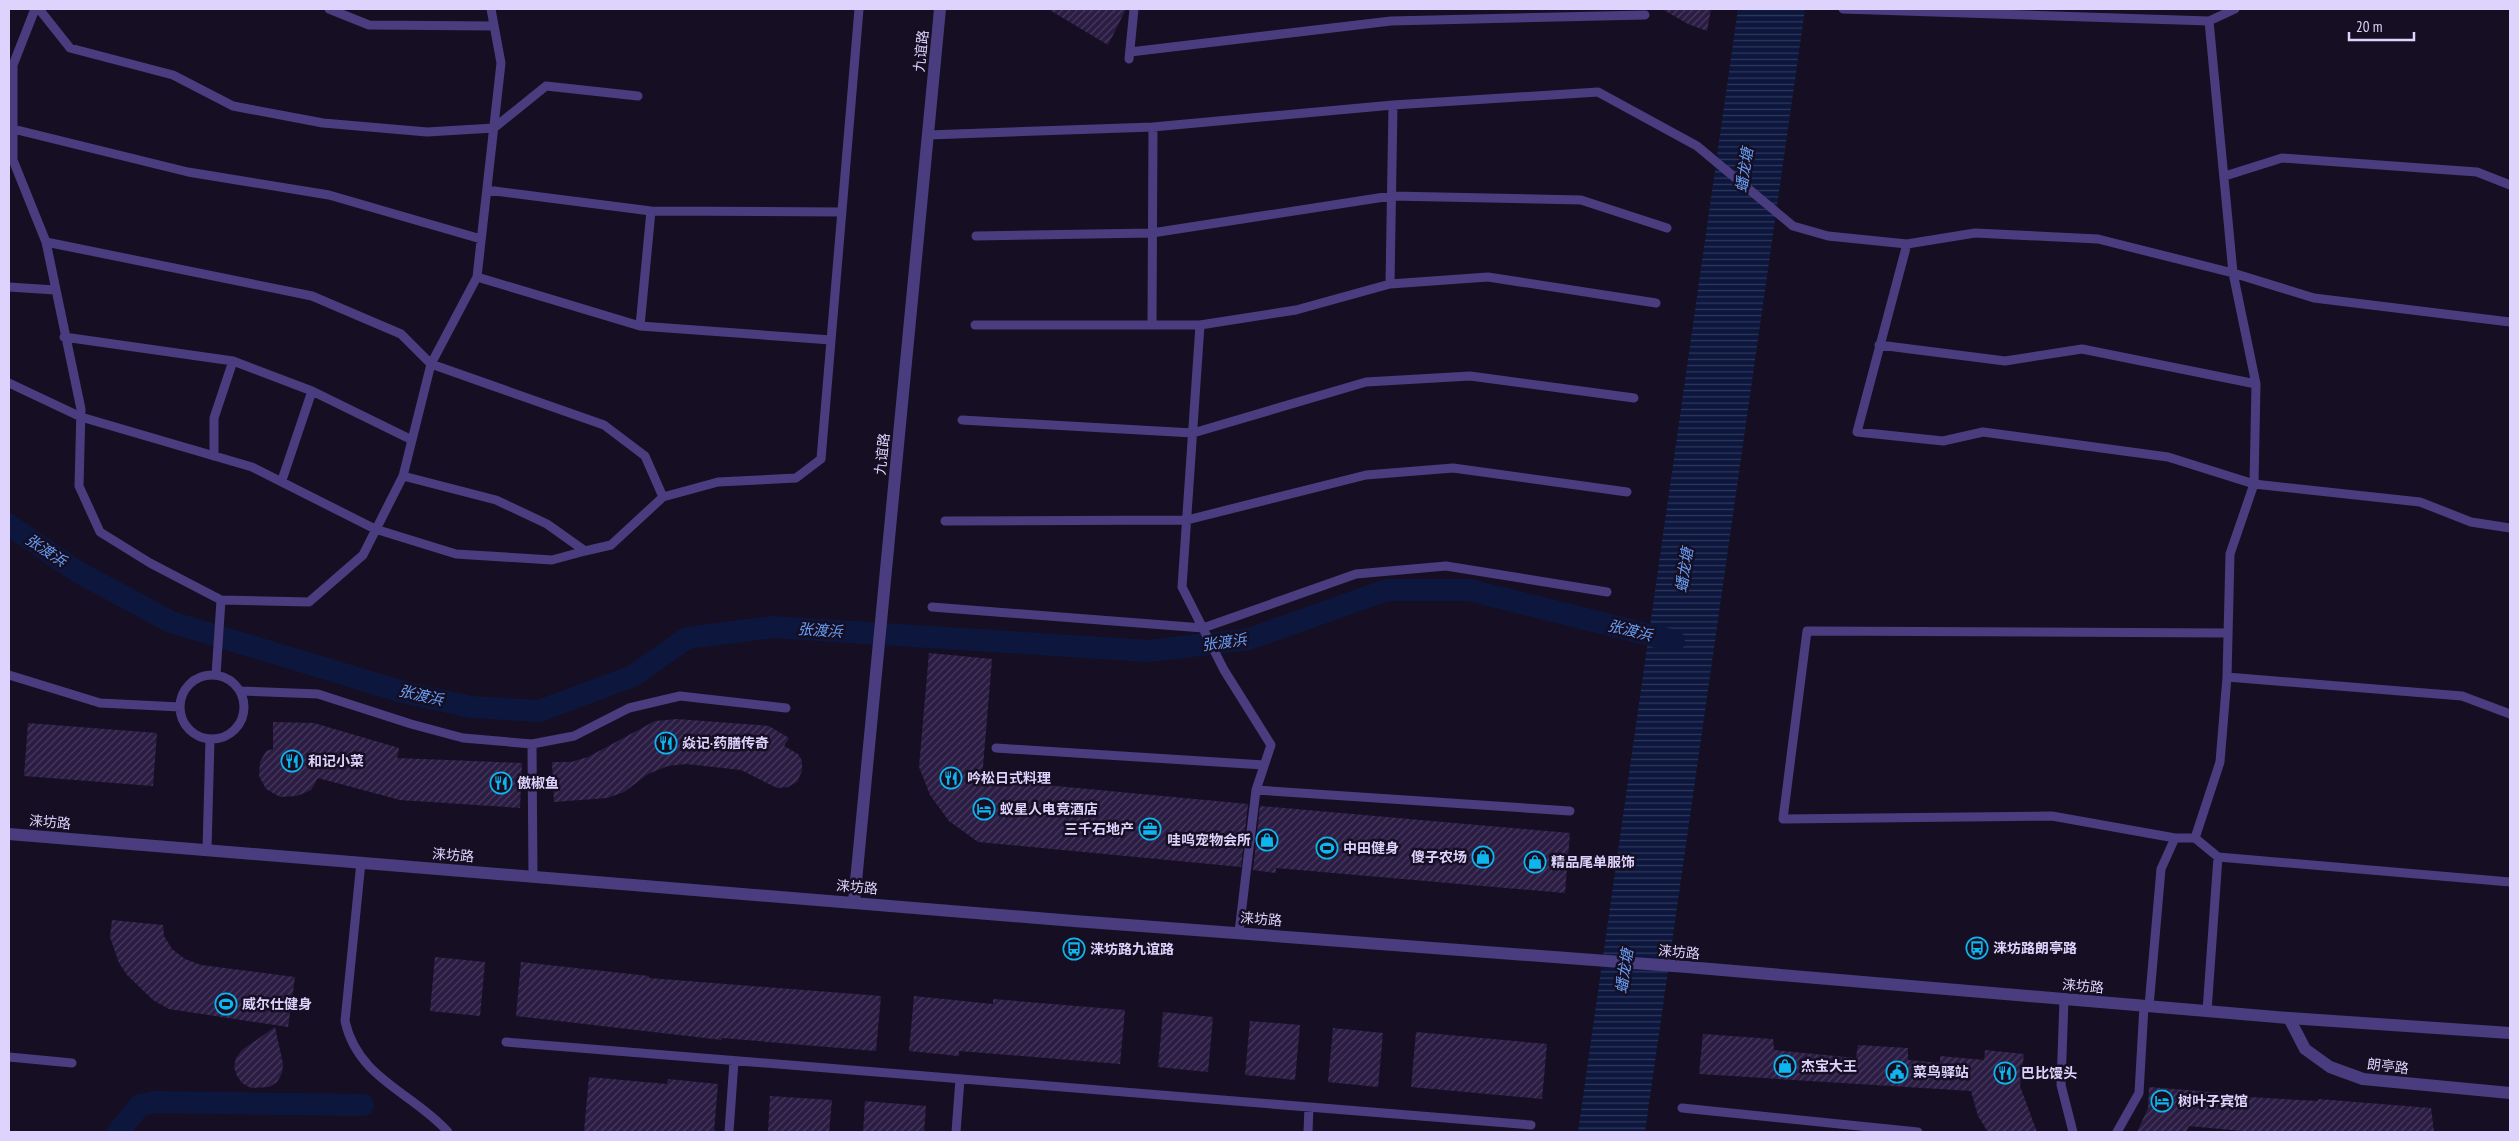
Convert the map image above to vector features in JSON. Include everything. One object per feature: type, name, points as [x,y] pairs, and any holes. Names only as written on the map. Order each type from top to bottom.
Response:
[{"type":"street","name":"九谊路","points":[[854,902],[940,9]]},
{"type":"street","name":"涞坊路","points":[[9,834],[1074,921],[1687,967],[2289,1018],[2510,1033]]},
{"type":"street","name":"朗亭路","points":[[2289,1018],[2305,1049],[2330,1067],[2363,1079],[2510,1093]]},
{"type":"lane","points":[[35,9],[11,65],[11,161],[46,242],[81,417],[79,486],[100,532],[150,563],[221,600],[309,602],[362,555],[403,476],[410,438],[431,364],[477,277],[501,63],[491,9]]},
{"type":"lane","points":[[39,9],[70,48],[173,76],[233,106],[323,124],[427,132],[494,128],[546,86],[638,96]]},
{"type":"lane","points":[[329,9],[369,25],[494,26]]},
{"type":"lane","points":[[9,383],[81,417],[252,467],[282,480],[375,529],[456,554],[552,560],[611,545],[663,496],[718,482],[796,478],[821,459],[859,9]]},
{"type":"lane","points":[[1134,9],[1129,56],[1391,21],[1645,15]]},
{"type":"lane","points":[[1843,9],[2209,21],[2235,9]]},
{"type":"lane","points":[[2195,838],[2220,762],[2227,677],[2230,554],[2254,484],[2256,384],[2233,273],[2209,21]]},
{"type":"lane","points":[[928,135],[1153,127],[1393,105],[1598,92],[1697,146],[1793,226],[1828,236],[1907,244],[1975,233],[2098,238],[2233,273],[2314,298],[2510,322]]},
{"type":"lane","points":[[1390,284],[1393,105]]},
{"type":"lane","points":[[1152,325],[1153,127]]},
{"type":"lane","points":[[12,129],[188,172],[329,195],[481,239]]},
{"type":"lane","points":[[2225,176],[2282,158],[2477,172],[2510,185]]},
{"type":"lane","points":[[487,190],[651,212],[842,212]]},
{"type":"lane","points":[[976,236],[1152,233],[1391,196],[1581,200],[1667,228]]},
{"type":"lane","points":[[640,326],[651,212]]},
{"type":"lane","points":[[46,242],[312,296],[401,334],[431,364],[604,425],[645,456],[663,496]]},
{"type":"lane","points":[[1907,244],[1857,432],[1943,441],[1983,432],[2168,457],[2254,484],[2420,502],[2471,522],[2510,528]]},
{"type":"lane","points":[[477,277],[640,326],[831,340]]},
{"type":"lane","points":[[975,325],[1200,325],[1296,310],[1390,284],[1488,277],[1656,303]]},
{"type":"lane","points":[[9,287],[55,290]]},
{"type":"lane","points":[[1200,325],[1182,587],[1224,670],[1272,745],[1256,790],[1239,932]]},
{"type":"lane","points":[[64,337],[233,361],[312,391],[410,438]]},
{"type":"lane","points":[[1879,344],[2005,361],[2082,349],[2256,384]]},
{"type":"lane","points":[[214,456],[214,418],[233,361]]},
{"type":"lane","points":[[962,420],[1193,433],[1366,382],[1470,376],[1634,398]]},
{"type":"lane","points":[[282,480],[312,391]]},
{"type":"lane","points":[[945,522],[1187,520],[1366,475],[1453,468],[1627,492]]},
{"type":"lane","points":[[403,476],[496,500],[547,524],[585,552]]},
{"type":"lane","points":[[932,607],[1203,628],[1356,574],[1446,566],[1607,592]]},
{"type":"lane","points":[[216,675],[221,600]]},
{"type":"lane","points":[[2227,633],[1807,631],[1783,819],[2052,816],[2175,838],[2195,838],[2218,857],[2510,882]]},
{"type":"lane","points":[[9,675],[100,703],[180,707]]},
{"type":"lane","points":[[206,675],[216,675],[226,678],[240,691],[244,700],[242,720],[229,734],[210,739],[192,732],[186,725],[180,707],[182,696],[195,680],[206,675]]},
{"type":"lane","points":[[2227,677],[2462,696],[2510,714]]},
{"type":"lane","points":[[240,691],[318,694],[411,724],[463,738],[532,744],[574,736],[629,708],[680,696],[786,708]]},
{"type":"lane","points":[[207,850],[210,739]]},
{"type":"lane","points":[[532,744],[533,876]]},
{"type":"lane","points":[[996,748],[1264,765]]},
{"type":"lane","points":[[1256,790],[1570,811]]},
{"type":"lane","points":[[2117,1132],[2139,1093],[2146,1006],[2161,870],[2175,838]]},
{"type":"lane","points":[[2207,1011],[2218,857]]},
{"type":"lane","points":[[361,862],[344,1021],[348,1038],[371,1070],[388,1085],[416,1103],[448,1132]]},
{"type":"lane","points":[[2064,999],[2061,1085],[2073,1132]]},
{"type":"lane","points":[[506,1042],[1531,1125]]},
{"type":"lane","points":[[9,1056],[72,1062]]},
{"type":"lane","points":[[729,1132],[734,1061]]},
{"type":"lane","points":[[956,1132],[960,1079]]},
{"type":"lane","points":[[1308,1132],[1310,1108]]},
{"type":"lane","points":[[1682,1108],[1918,1132]]},
{"type":"water","name":"蟠龙塘","points":[[1738,9],[1805,9],[1645,1132],[1578,1132]]},
{"type":"building","points":[[1048,9],[1126,9],[1108,45]]},
{"type":"building","points":[[1662,9],[1711,9],[1707,31],[1688,24]]},
{"type":"building","points":[[929,653],[992,659],[982,779],[1248,804],[1241,867],[978,842],[949,821],[930,795],[919,767]]},
{"type":"building","points":[[677,719],[769,726],[789,738],[784,746],[798,754],[802,761],[802,771],[797,782],[788,787],[777,788],[741,770],[686,764],[668,766],[648,774],[624,792],[607,798],[554,802],[552,762],[571,762],[588,757],[655,721]]},
{"type":"building","points":[[273,722],[314,723],[399,748],[397,758],[522,763],[520,808],[400,800],[318,778],[311,790],[297,796],[280,797],[266,789],[259,776],[260,762],[266,751],[273,749]]},
{"type":"building","points":[[28,723],[157,733],[153,786],[24,776]]},
{"type":"building","points":[[1260,806],[1570,833],[1565,893],[1276,868],[1276,873],[1253,870]]},
{"type":"building","name":"威尔仕健身","points":[[112,920],[163,925],[164,936],[172,949],[185,959],[201,965],[295,977],[288,1027],[169,1009],[153,1000],[127,975],[119,963],[110,937]]},
{"type":"building","points":[[435,957],[485,962],[480,1016],[430,1011]]},
{"type":"building","points":[[521,962],[649,976],[649,978],[881,996],[876,1051],[722,1038],[722,1040],[516,1016]]},
{"type":"building","points":[[914,996],[993,1004],[993,999],[1125,1010],[1120,1064],[959,1051],[959,1056],[909,1051]]},
{"type":"building","points":[[1163,1012],[1213,1017],[1208,1072],[1158,1067]]},
{"type":"building","points":[[1250,1021],[1300,1025],[1295,1080],[1245,1075]]},
{"type":"building","points":[[275,1027],[283,1064],[282,1073],[277,1082],[269,1087],[251,1088],[242,1083],[237,1076],[234,1067],[236,1058],[242,1050]]},
{"type":"building","points":[[1333,1028],[1383,1033],[1378,1087],[1328,1082]]},
{"type":"building","points":[[1416,1032],[1547,1044],[1542,1099],[1411,1087]]},
{"type":"building","points":[[1703,1034],[1773,1039],[1774,1050],[1856,1058],[1858,1045],[1908,1048],[1908,1060],[1940,1063],[1940,1056],[1984,1060],[1985,1050],[2024,1054],[2020,1086],[2037,1132],[1988,1132],[1978,1116],[1971,1091],[1699,1074]]},
{"type":"building","points":[[589,1077],[667,1084],[668,1079],[718,1084],[714,1132],[584,1131]]},
{"type":"building","points":[[2149,1087],[2249,1095],[2249,1097],[2318,1101],[2318,1099],[2431,1108],[2434,1132],[2252,1132],[2189,1126],[2186,1132],[2137,1132],[2148,1108]]},
{"type":"building","points":[[770,1096],[832,1100],[829,1132],[768,1132]]},
{"type":"building","points":[[865,1101],[926,1106],[924,1132],[863,1132]]},
{"type":"waterway","name":"张渡浜","points":[[9,525],[78,572],[171,622],[403,692],[471,707],[539,711],[633,676],[687,638],[773,627],[1149,651],[1249,639],[1387,590],[1469,590],[1674,641]]},
{"type":"waterway","points":[[118,1132],[140,1105],[156,1102],[363,1105]]},
{"type":"place","name":"焱记·药膳传奇","points":[[666,743]]},
{"type":"place","name":"和记小菜","points":[[292,761]]},
{"type":"place","name":"吟松日式料理","points":[[951,778]]},
{"type":"place","name":"傲椒鱼","points":[[501,783]]},
{"type":"place","name":"蚁星人电竞酒店","points":[[984,809]]},
{"type":"place","name":"三千石地产","points":[[1150,829]]},
{"type":"place","name":"哇呜宠物会所","points":[[1267,840]]},
{"type":"place","name":"中田健身","points":[[1327,848]]},
{"type":"place","name":"傻子农场","points":[[1483,857]]},
{"type":"place","name":"精品尾单服饰","points":[[1535,862]]},
{"type":"place","name":"涞坊路朗亭路","points":[[1977,948]]},
{"type":"place","name":"涞坊路九谊路","points":[[1074,949]]},
{"type":"place","name":"威尔仕健身","points":[[226,1004]]},
{"type":"place","name":"杰宝大王","points":[[1785,1066]]},
{"type":"place","name":"菜鸟驿站","points":[[1897,1072]]},
{"type":"place","name":"巴比馒头","points":[[2005,1073]]},
{"type":"place","name":"树叶子宾馆","points":[[2162,1101]]}]
